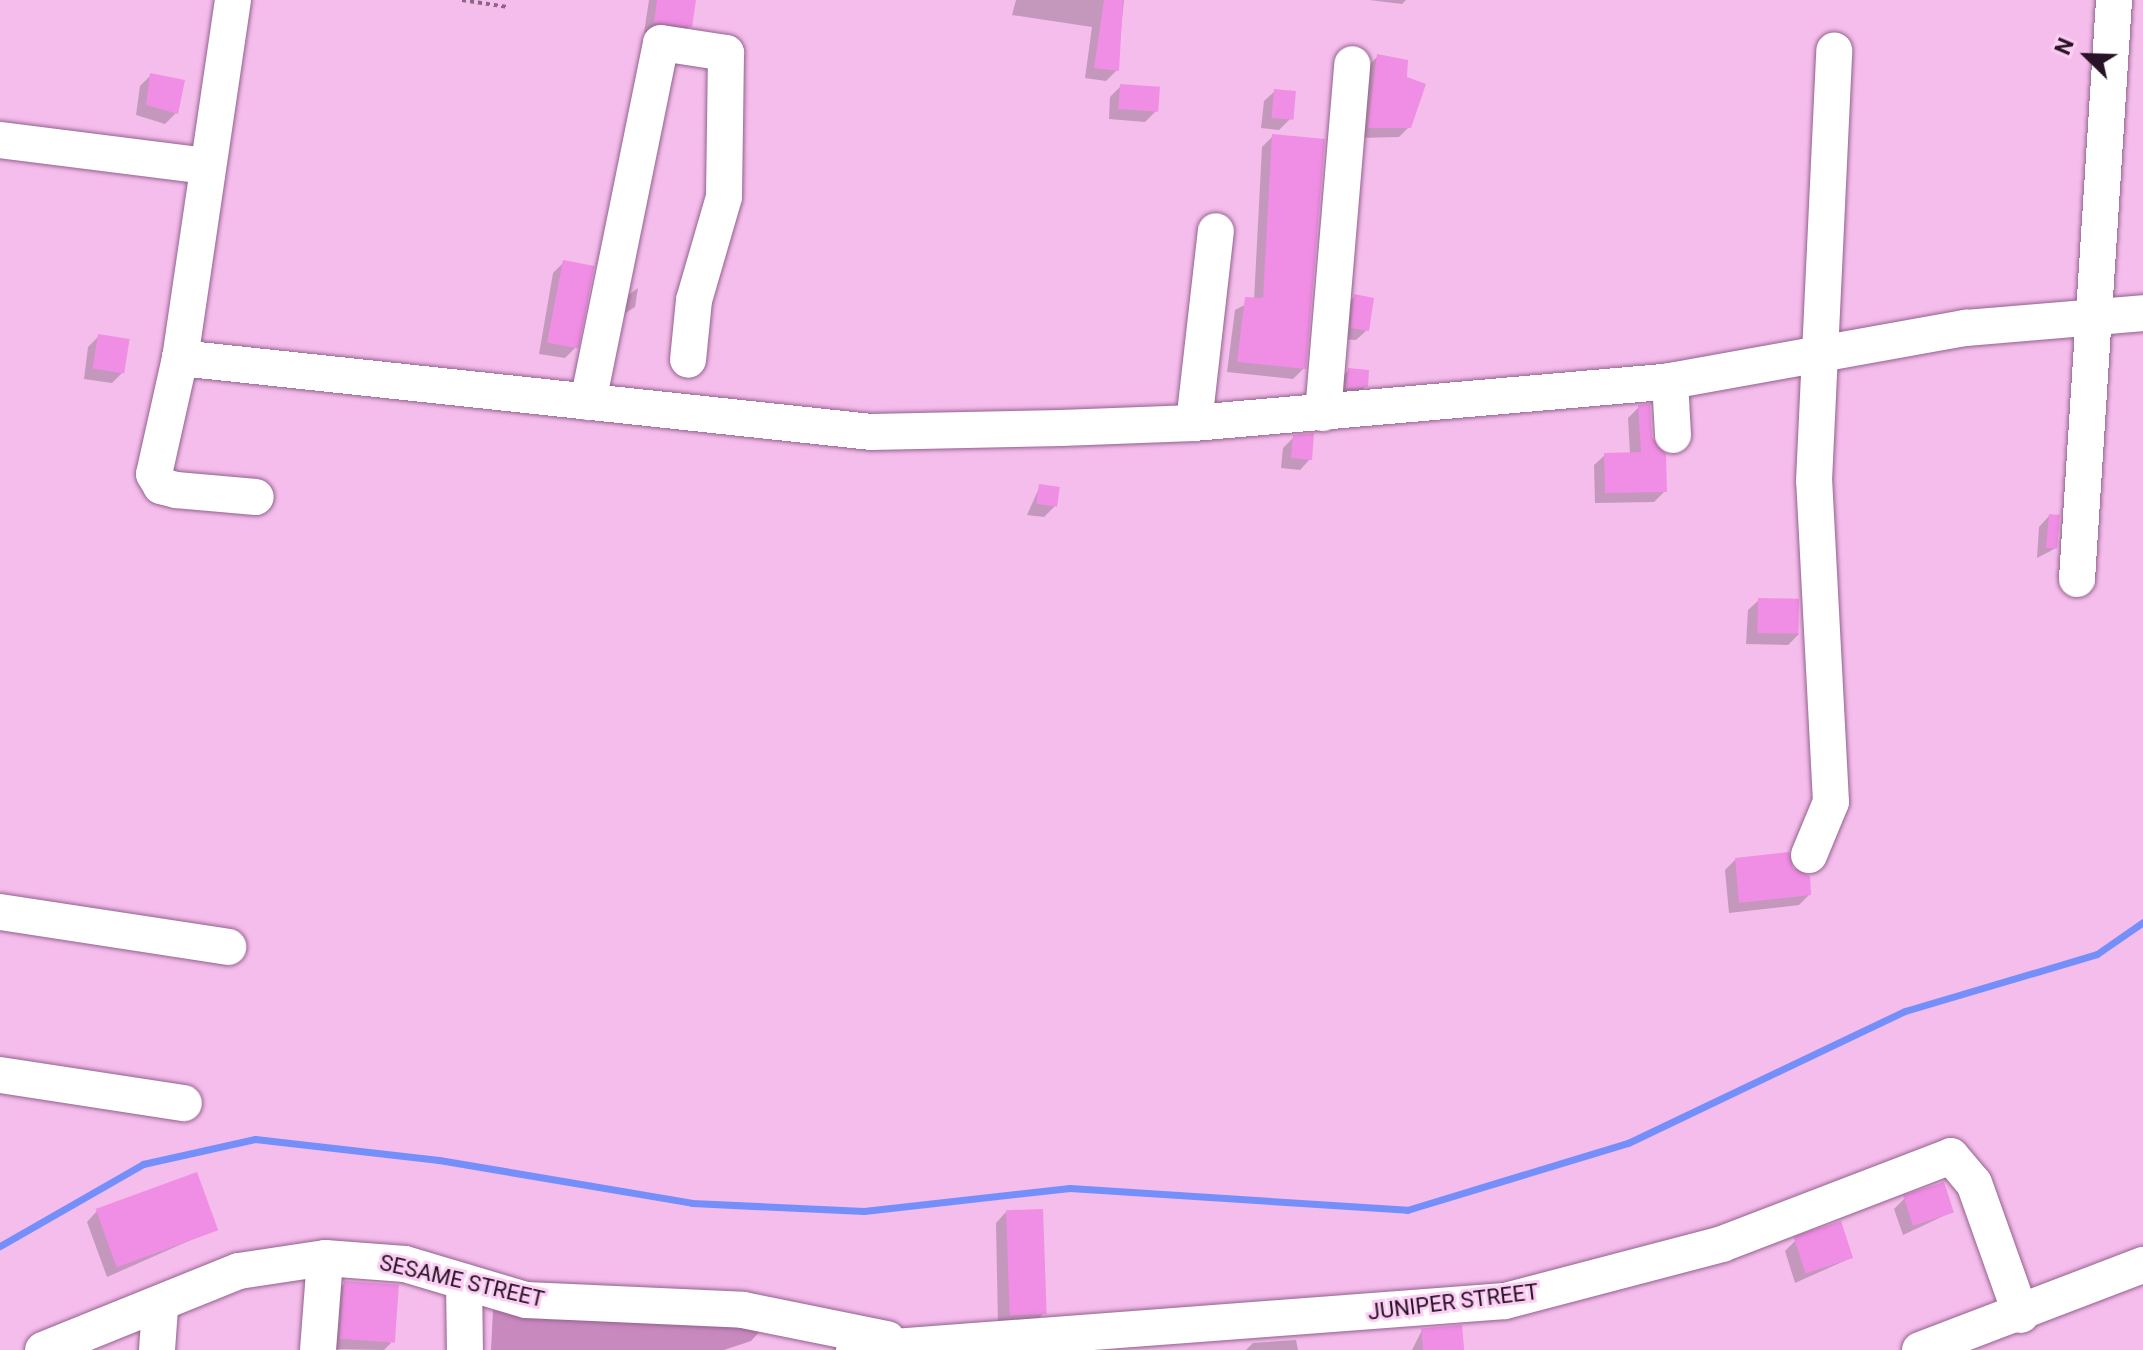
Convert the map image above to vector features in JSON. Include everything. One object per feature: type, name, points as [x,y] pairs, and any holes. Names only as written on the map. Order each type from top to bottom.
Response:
[{"type":"street","points":[[233,0],[205,166],[180,358],[154,474],[161,486],[176,490],[256,497]]},
{"type":"street","points":[[2077,579],[2091,315],[2114,0]]},
{"type":"street","points":[[588,402],[661,43],[726,53],[724,197],[694,300],[688,360]]},
{"type":"street","points":[[1809,855],[1831,802],[1817,648],[1816,357],[1834,50]]},
{"type":"street","points":[[1323,413],[1352,64]]},
{"type":"street","points":[[0,140],[205,166]]},
{"type":"street","points":[[1194,423],[1216,231]]},
{"type":"street","points":[[180,358],[871,432],[1194,423],[1670,381],[1966,328],[2143,313]]},
{"type":"street","points":[[1670,381],[1673,435]]},
{"type":"street","points":[[0,912],[228,947]]},
{"type":"street","points":[[0,1075],[184,1103]]},
{"type":"street","name":"JUNIPER STREET","points":[[854,1350],[895,1341],[1118,1341],[1505,1301],[1722,1244],[1951,1156],[1974,1183],[2021,1315]]},
{"type":"street","points":[[318,1350],[325,1258]]},
{"type":"street","name":"SESAME STREET","points":[[43,1350],[160,1308],[239,1271],[325,1258],[405,1264],[526,1300],[758,1312],[895,1341]]},
{"type":"street","points":[[1920,1350],[2021,1315],[2143,1265]]},
{"type":"street","points":[[464,1282],[465,1350]]},
{"type":"street","points":[[157,1350],[160,1308]]},
{"type":"path","points":[[462,0],[508,7]]},
{"type":"shaded area","points":[[493,1310],[552,1320],[643,1315],[763,1328],[751,1341],[724,1350],[491,1350]]},
{"type":"building","points":[[657,0],[696,0],[692,27],[654,23]]},
{"type":"building","points":[[1104,0],[1123,0],[1119,71],[1094,68]]},
{"type":"building","points":[[1377,54],[1408,60],[1407,77],[1426,84],[1411,128],[1368,128]]},
{"type":"building","points":[[150,73],[185,80],[178,114],[146,105]]},
{"type":"building","points":[[1120,84],[1160,87],[1158,112],[1118,109]]},
{"type":"building","points":[[1274,89],[1296,91],[1293,120],[1271,118]]},
{"type":"building","points":[[1272,134],[1325,139],[1306,369],[1237,362],[1245,297],[1263,298]]},
{"type":"building","points":[[563,260],[594,266],[578,349],[547,342]]},
{"type":"building","points":[[1354,294],[1374,298],[1369,331],[1351,328]]},
{"type":"building","points":[[98,334],[130,339],[124,374],[93,369]]},
{"type":"building","points":[[1348,368],[1369,370],[1368,387],[1346,388]]},
{"type":"building","points":[[1650,404],[1652,437],[1666,454],[1667,492],[1605,493],[1604,453],[1641,452],[1638,405]]},
{"type":"building","points":[[1314,433],[1312,460],[1291,458],[1293,435]]},
{"type":"building","points":[[1039,484],[1060,487],[1057,507],[1036,504]]},
{"type":"building","points":[[2049,514],[2060,515],[2057,549],[2046,548]]},
{"type":"building","points":[[1758,598],[1799,599],[1798,634],[1757,633]]},
{"type":"building","points":[[1789,852],[1793,868],[1810,876],[1811,895],[1739,903],[1735,858]]},
{"type":"building","points":[[197,1172],[218,1230],[117,1267],[96,1209]]},
{"type":"building","points":[[1944,1182],[1954,1212],[1913,1226],[1903,1195]]},
{"type":"building","points":[[1043,1209],[1047,1314],[1010,1315],[1006,1210]]},
{"type":"building","points":[[1841,1221],[1853,1258],[1805,1274],[1793,1236]]},
{"type":"building","points":[[344,1281],[399,1285],[395,1343],[340,1339]]},
{"type":"building","points":[[1462,1325],[1464,1350],[1423,1350],[1421,1329]]},
{"type":"waterway","points":[[0,1246],[143,1164],[255,1139],[439,1160],[692,1203],[864,1211],[1070,1188],[1407,1210],[1628,1143],[1905,1011],[2097,954],[2143,922]]}]
